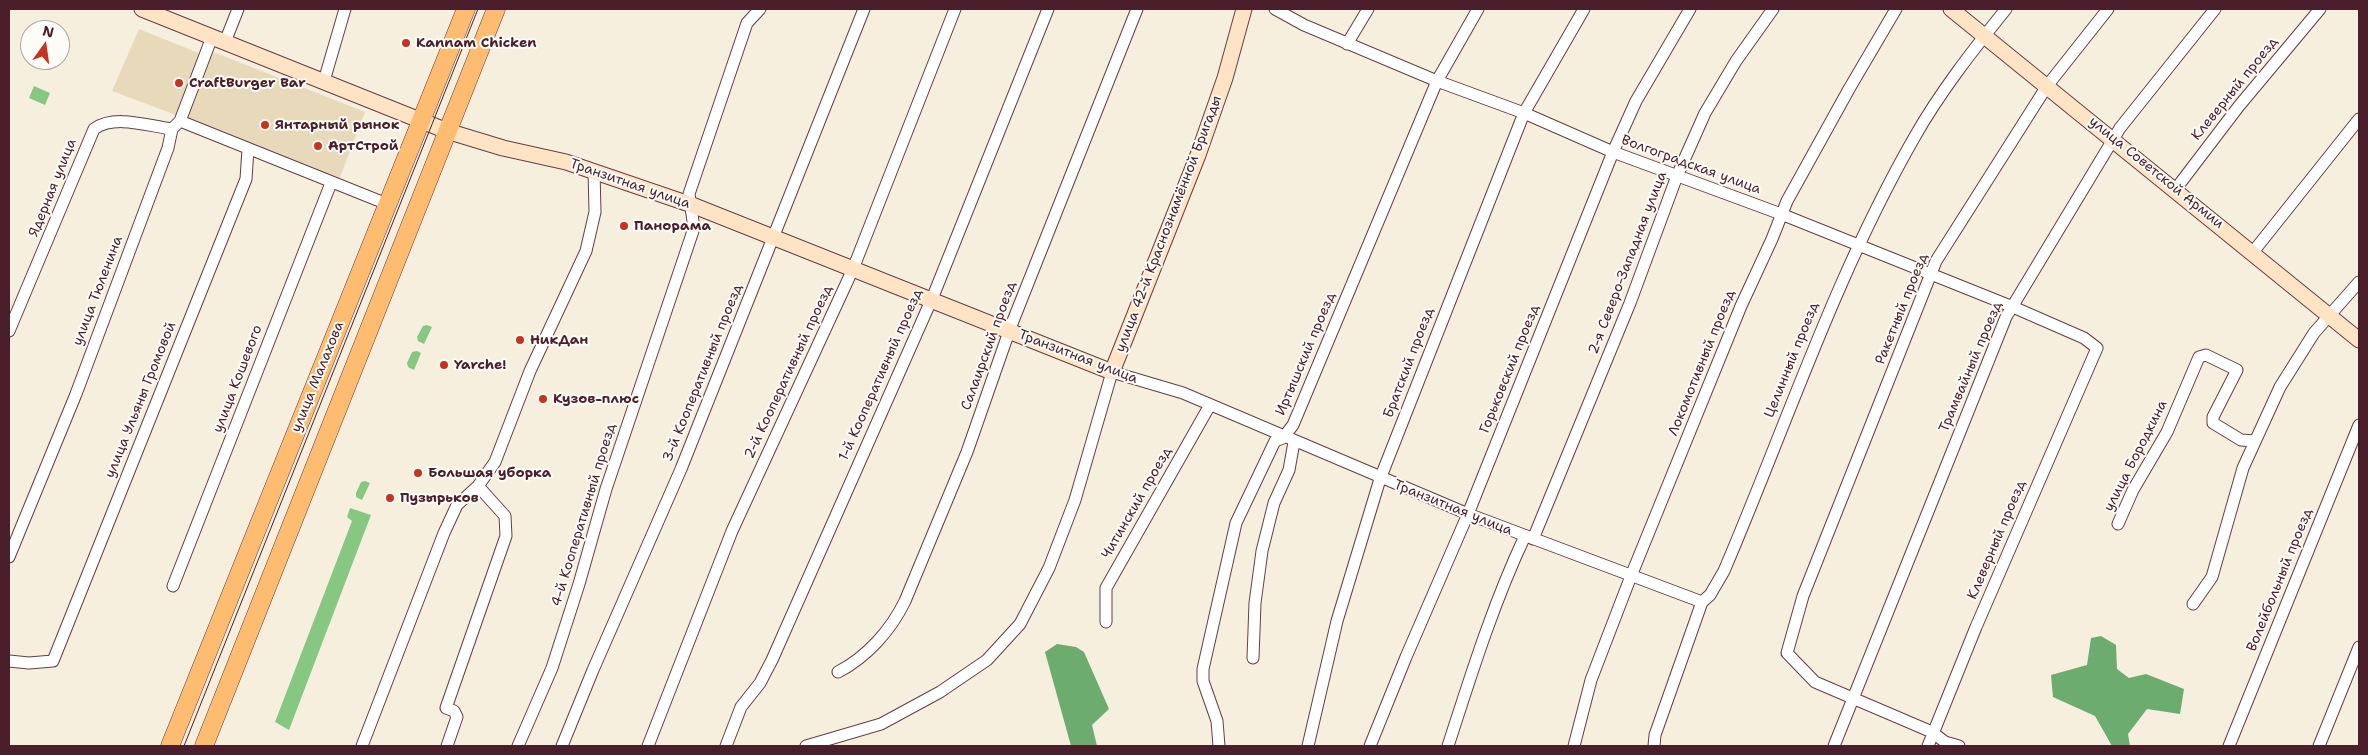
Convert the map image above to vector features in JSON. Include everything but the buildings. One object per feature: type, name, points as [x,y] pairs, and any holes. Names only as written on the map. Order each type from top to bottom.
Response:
[{"type":"main road","name":"улица Малахова","points":[[170,746],[466,9]]},
{"type":"main road","name":"улица Малахова","points":[[204,746],[496,9]]},
{"type":"main road","points":[[342,316],[369,327]]},
{"type":"street","name":"Транзитная улица","points":[[145,9],[447,131],[594,171],[692,205],[1112,372],[1210,404],[1289,440],[1468,514],[1702,602]]},
{"type":"street","name":"улица Тюленина","points":[[9,557],[79,385],[176,125],[219,39],[238,9]]},
{"type":"street","points":[[324,81],[345,9]]},
{"type":"street","name":"4-й Кооперативный проезд","points":[[518,746],[552,668],[579,584],[606,489],[694,228],[689,194],[747,23],[760,9]]},
{"type":"street","name":"3-й Кооперативный проезд","points":[[562,746],[592,670],[681,469],[864,9]]},
{"type":"street","name":"2-й Кооперативный проезд","points":[[648,746],[732,531],[853,268],[955,9]]},
{"type":"street","name":"1-й Кооперативный проезд","points":[[726,746],[741,707],[760,683],[772,660],[930,300],[1048,9]]},
{"type":"street","name":"Салаирский проезд","points":[[838,672],[854,664],[894,623],[898,615],[967,452],[1010,332],[1137,9]]},
{"type":"street","name":"улица 42-й Краснознамённой Бригады","points":[[806,746],[881,724],[940,692],[987,660],[1020,624],[1049,568],[1075,500],[1112,372],[1198,154],[1225,78],[1244,9]]},
{"type":"street","name":"Волгоградская улица","points":[[1275,9],[1296,22],[1347,44],[1437,81],[1524,113],[1613,152],[1781,214],[2013,306],[2084,338],[2097,348]]},
{"type":"street","points":[[1347,44],[1368,9]]},
{"type":"street","name":"Иртышский проезд","points":[[1254,658],[1255,603],[1262,551],[1274,503],[1289,470],[1289,440],[1293,425],[1437,81],[1478,9]]},
{"type":"street","name":"Братский проезд","points":[[1308,746],[1337,620],[1380,478],[1524,113],[1584,9]]},
{"type":"street","name":"Горьковский проезд","points":[[1370,746],[1468,514],[1613,152],[1636,101],[1690,9]]},
{"type":"street","name":"2-я Северо-Западная улица","points":[[1448,746],[1485,630],[1506,577],[1529,538],[1630,302],[1677,176],[1705,113],[1736,61],[1773,9]]},
{"type":"street","name":"Локомотивный проезд","points":[[1574,746],[1592,680],[1631,576],[1741,306],[1772,239],[1781,214],[1849,88],[1896,9]]},
{"type":"street","name":"улица Советской Армии","points":[[1950,9],[2253,252],[2359,340]]},
{"type":"street","name":"Целинный проезд","points":[[1654,746],[1655,735],[1702,602],[1710,595],[1724,571],[1825,318],[1858,245],[1914,137],[1983,36],[2006,9]]},
{"type":"street","name":"Ракетный проезд","points":[[1854,698],[1815,682],[1787,653],[1803,596],[1932,275],[1936,260],[2047,86],[2108,9]]},
{"type":"street","name":"Трамвайный проезд","points":[[1834,746],[2006,317],[2113,139],[2215,9]]},
{"type":"street","name":"Клеверный проезд","points":[[2175,190],[2239,106],[2320,9]]},
{"type":"street","points":[[2253,252],[2359,119]]},
{"type":"street","name":"Ядерная улица","points":[[9,331],[94,129],[100,125],[120,122],[176,125]]},
{"type":"street","points":[[176,125],[248,149],[387,204]]},
{"type":"street","name":"улица Ульяны Громовой","points":[[9,661],[29,663],[53,660],[246,179],[248,149]]},
{"type":"street","points":[[362,746],[444,533],[457,505],[478,486],[494,462],[530,371],[586,251],[595,212],[594,171]]},
{"type":"street","name":"улица Кошевого","points":[[173,586],[331,183]]},
{"type":"street","points":[[2193,604],[2212,577],[2243,468],[2280,387],[2314,333],[2359,282]]},
{"type":"street","name":"Клеверный проезд","points":[[1928,746],[1932,732],[2097,348]]},
{"type":"street","name":"улица Бородкина","points":[[2118,524],[2133,490],[2167,432],[2199,357],[2206,355],[2237,370],[2213,417],[2213,423],[2241,440],[2255,441]]},
{"type":"street","name":"Читинский проезд","points":[[1106,622],[1106,588],[1210,404]]},
{"type":"street","name":"Волейбольный проезд","points":[[2229,746],[2359,425]]},
{"type":"street","name":"Иртышский проезд","points":[[1219,746],[1217,721],[1203,681],[1203,669],[1236,523],[1275,442],[1289,440]]},
{"type":"street","points":[[447,746],[457,717],[454,711],[446,708],[506,536],[505,516],[478,486]]},
{"type":"street","points":[[2319,746],[2359,648]]},
{"type":"street","points":[[1854,698],[1932,732],[1945,742],[1959,746]]},
{"type":"shaded area","points":[[139,29],[206,56],[216,53],[365,112],[337,185],[174,120],[176,115],[112,91]]},
{"type":"green space","points":[[34,86],[50,93],[45,105],[29,98]]},
{"type":"green space","points":[[423,326],[432,327],[424,344],[418,341],[417,337]]},
{"type":"green space","points":[[417,351],[421,353],[414,370],[408,367],[407,363],[412,352]]},
{"type":"green space","points":[[361,482],[370,483],[362,500],[356,497],[356,493]]},
{"type":"green space","points":[[350,508],[371,515],[289,730],[275,722],[352,521],[347,517]]},
{"type":"green space","points":[[2101,636],[2116,645],[2117,669],[2129,678],[2146,674],[2184,689],[2180,714],[2147,709],[2128,734],[2130,746],[2112,746],[2095,716],[2053,697],[2051,675],[2087,665],[2091,638]]},
{"type":"green space","points":[[1057,644],[1076,647],[1084,652],[1109,709],[1092,725],[1097,746],[1071,746],[1045,652]]},
{"type":"tram line","points":[[184,746],[478,9]]},
{"type":"place","name":"Kannam Chicken","points":[[406,43]]},
{"type":"place","name":"CraftBurger Bar","points":[[179,83]]},
{"type":"place","name":"Янтарный рынок","points":[[265,125]]},
{"type":"place","name":"АртСтрой","points":[[318,146]]},
{"type":"place","name":"Панорама","points":[[624,226]]},
{"type":"place","name":"НикДан","points":[[520,340]]},
{"type":"place","name":"Yarche!","points":[[444,365]]},
{"type":"place","name":"Кузов-плюс","points":[[543,399]]},
{"type":"place","name":"Большая уборка","points":[[418,473]]},
{"type":"place","name":"Пузырьков","points":[[390,498]]}]
